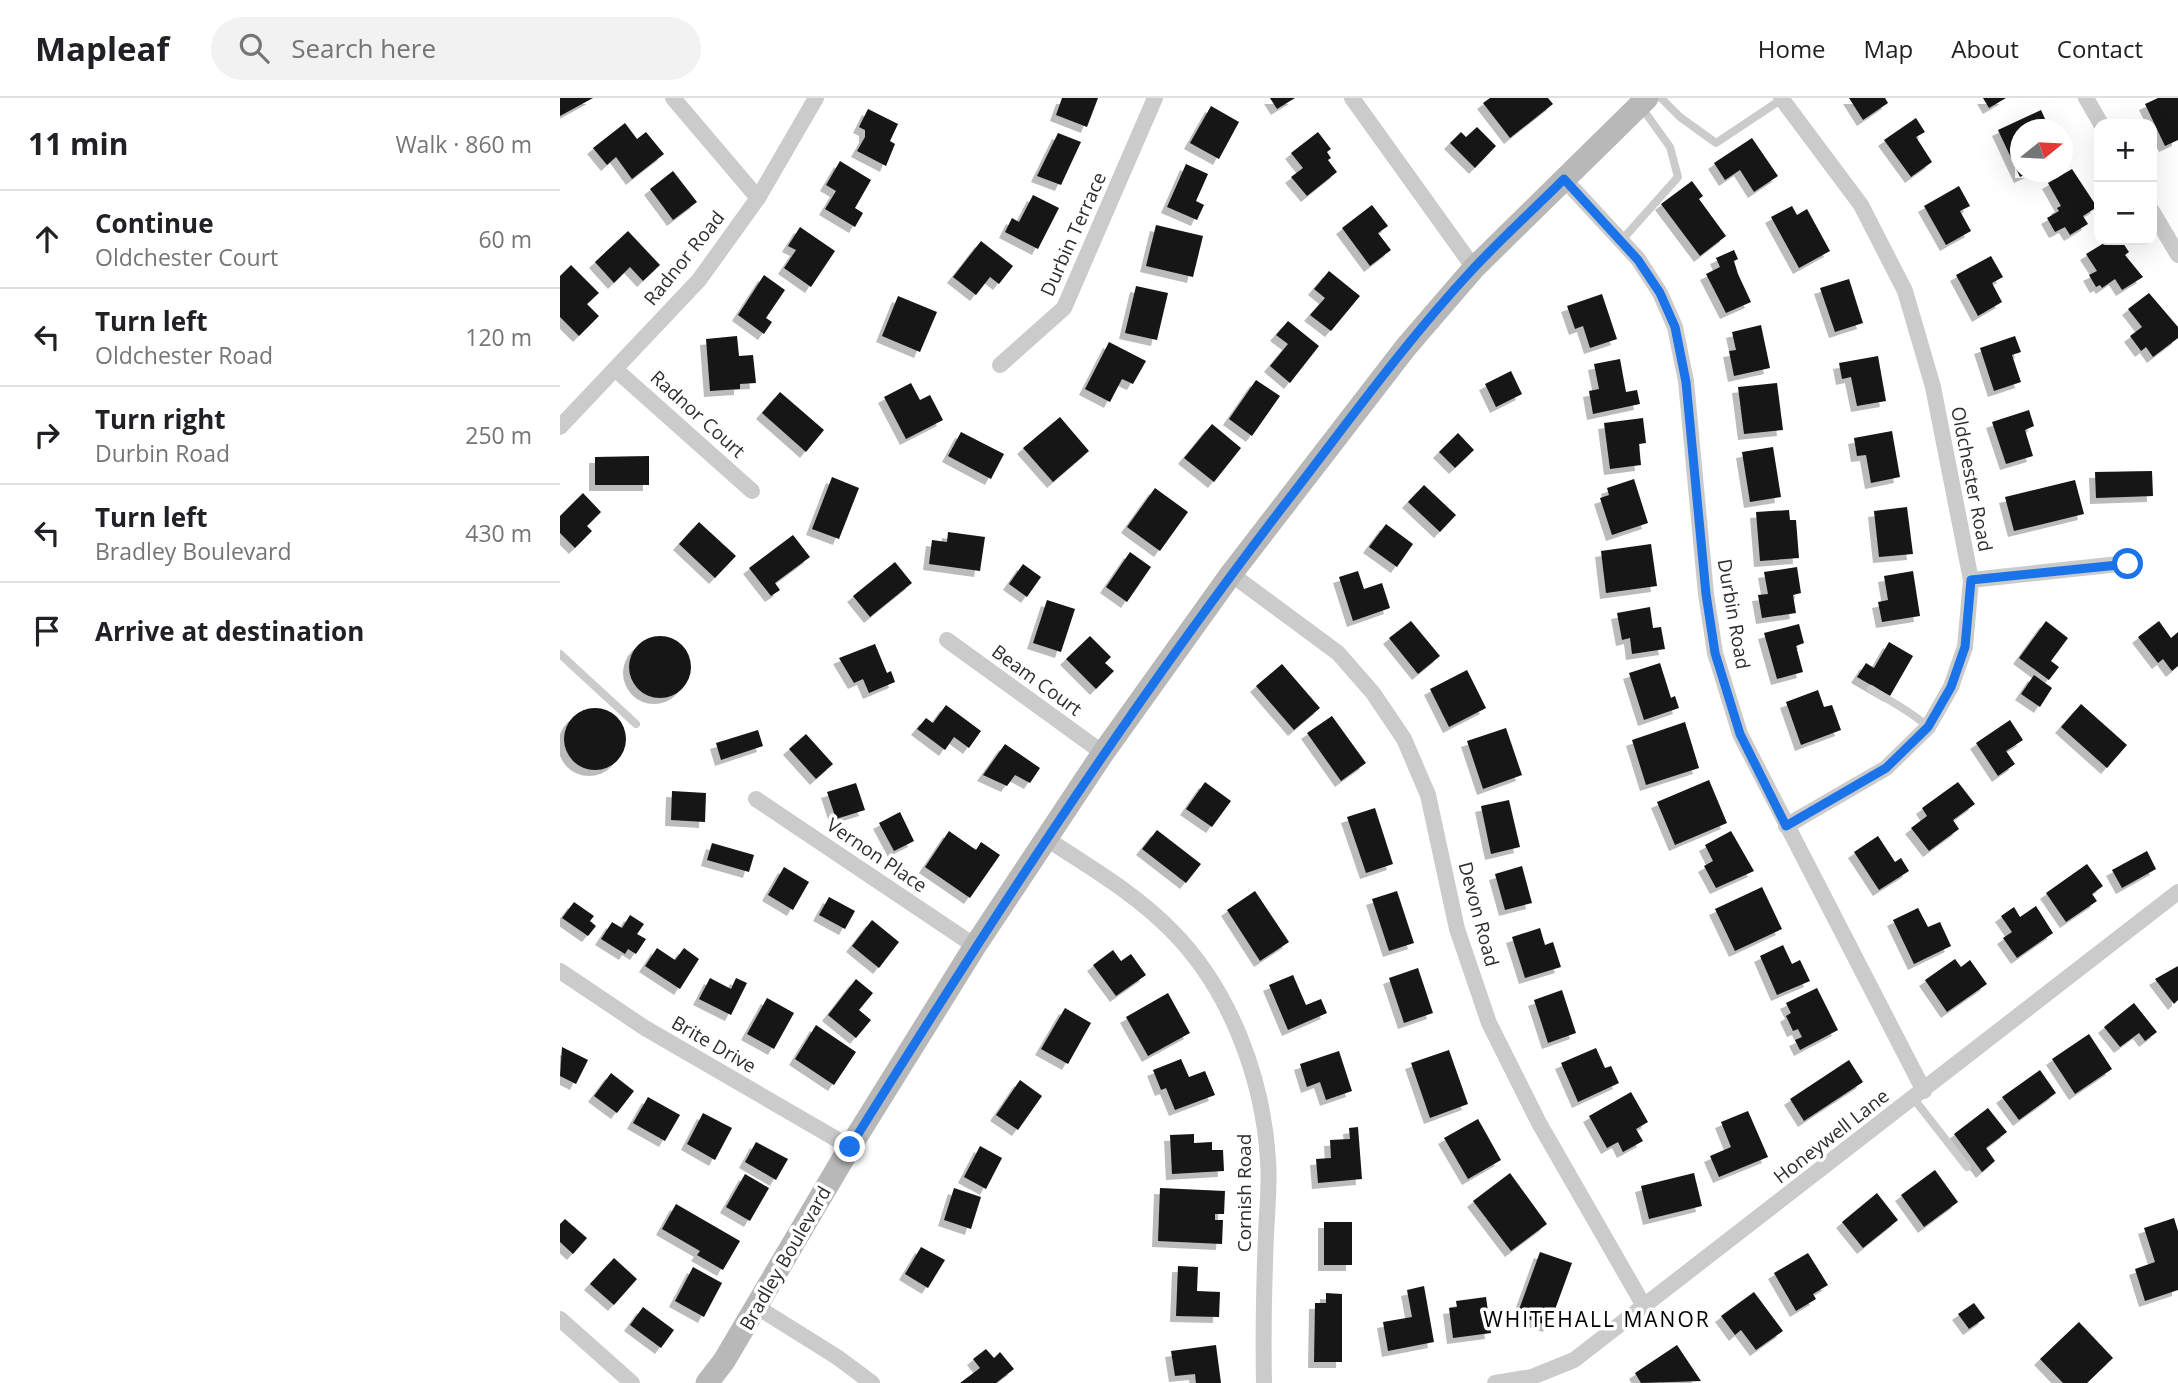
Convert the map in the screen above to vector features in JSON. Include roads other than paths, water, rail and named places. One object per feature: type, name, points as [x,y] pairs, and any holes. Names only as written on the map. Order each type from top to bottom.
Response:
[{"type":"main road","name":"Bradley Boulevard","points":[[707,1383],[757,1307],[850,1147],[975,946],[1103,753],[1231,574],[1406,347],[1474,268],[1649,100]]},
{"type":"street","points":[[673,98],[758,198]]},
{"type":"street","name":"Radnor Road","points":[[560,427],[699,280],[758,198],[816,98]]},
{"type":"street","name":"Durbin Terrace","points":[[1000,365],[1064,308],[1155,98]]},
{"type":"street","points":[[1352,98],[1474,268]]},
{"type":"street","name":"Oldchester Road","points":[[1781,98],[1861,205],[1905,291],[1933,387],[1971,580],[1965,647],[1951,687],[1928,727],[1886,768],[1786,826]]},
{"type":"street","points":[[2086,98],[2098,119]]},
{"type":"street","name":"Durbin Road","points":[[1564,179],[1638,260],[1660,293],[1675,327],[1686,382],[1706,594],[1715,653],[1740,734],[1919,1095]]},
{"type":"street","points":[[2157,219],[2178,255]]},
{"type":"street","name":"Radnor Court","points":[[615,369],[752,491]]},
{"type":"street","points":[[1971,580],[2128,564]]},
{"type":"street","name":"Devon Road","points":[[1231,574],[1338,653],[1373,693],[1404,739],[1429,795],[1457,929],[1489,1023],[1539,1123],[1644,1306]]},
{"type":"street","name":"Beam Court","points":[[947,640],[1103,753]]},
{"type":"street","name":"Vernon Place","points":[[756,799],[975,946]]},
{"type":"street","name":"Cornish Road","points":[[1047,839],[1128,892],[1172,930],[1216,988],[1251,1063],[1263,1106],[1269,1162],[1263,1331],[1264,1383]]},
{"type":"street","name":"Honeywell Lane","points":[[1494,1383],[1532,1377],[1574,1360],[2178,892]]},
{"type":"street","name":"Brite Drive","points":[[560,971],[645,1028],[850,1147]]},
{"type":"street","points":[[757,1307],[838,1357],[872,1383]]},
{"type":"street","points":[[560,1319],[632,1383]]},
{"type":"lane","points":[[1649,100],[1680,117],[1716,143],[1781,98]]},
{"type":"lane","points":[[1621,241],[1678,177],[1670,147],[1649,100]]},
{"type":"lane","points":[[560,653],[636,724]]},
{"type":"lane","points":[[1871,689],[1896,706],[1911,711],[1928,727]]},
{"type":"lane","points":[[1919,1095],[1967,1167]]},
{"type":"district","name":"WHITEHALL MANOR","points":[[1597,1319]]}]
